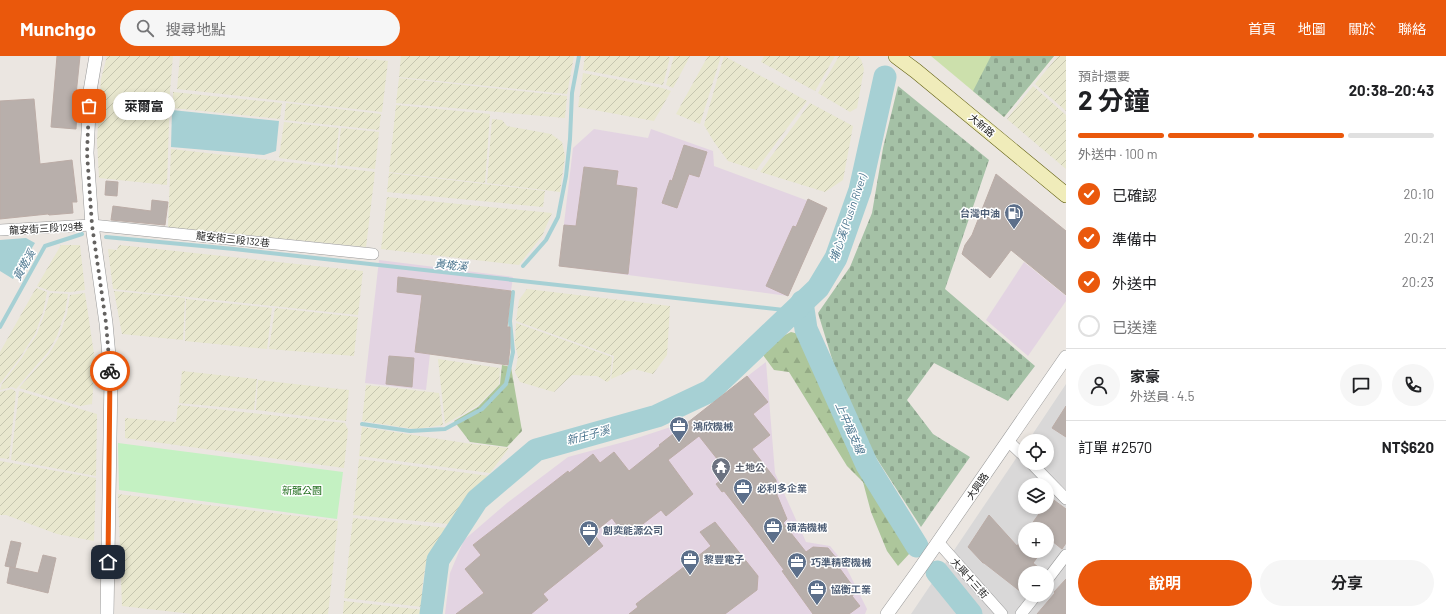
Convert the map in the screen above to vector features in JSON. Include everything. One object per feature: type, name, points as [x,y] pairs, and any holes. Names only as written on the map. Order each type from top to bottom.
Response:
[{"type":"main road","name":"大新路","points":[[896,56],[910,65],[1066,195]]},
{"type":"street","points":[[96,56],[90,91],[87,153],[92,225],[106,323],[111,378],[107,614]]},
{"type":"street","name":"龍安街三段129巷","points":[[0,230],[92,225]]},
{"type":"street","name":"龍安街三段132巷","points":[[92,225],[373,254]]},
{"type":"street","name":"大興路","points":[[887,614],[1066,357]]},
{"type":"street","points":[[1008,441],[1018,451]]},
{"type":"street","points":[[1037,470],[1066,498]]},
{"type":"street","name":"大興十三街","points":[[938,542],[1002,614]]},
{"type":"street","points":[[1054,571],[1066,555]]},
{"type":"street","points":[[1021,614],[1030,602]]},
{"type":"shaded area","points":[[594,129],[648,138],[651,129],[713,151],[714,166],[827,208],[788,296],[559,266],[573,148]]},
{"type":"shaded area","points":[[379,260],[513,277],[511,291],[399,277],[397,292],[422,295],[415,352],[430,354],[426,390],[365,383]]},
{"type":"shaded area","points":[[1024,262],[1066,296],[1066,301],[1028,356],[986,320]]},
{"type":"shaded area","points":[[766,362],[775,473],[806,542],[830,546],[844,563],[867,609],[865,614],[445,614],[450,573],[464,540],[507,503],[568,457],[631,440],[689,421]]},
{"type":"shaded area","points":[[1066,384],[1066,614],[911,614],[1018,455],[1018,470],[1054,470],[1054,434],[1033,434]]},
{"type":"green space","points":[[107,56],[173,56],[170,91],[167,185],[99,178],[97,141],[101,79]]},
{"type":"green space","points":[[180,56],[338,56],[388,61],[382,112],[177,89]]},
{"type":"green space","points":[[401,56],[574,56],[567,94],[399,77]]},
{"type":"green space","points":[[585,56],[670,57],[663,85],[583,70]]},
{"type":"green space","points":[[674,56],[690,56],[673,88],[666,85]]},
{"type":"green space","points":[[708,56],[721,56],[700,124],[676,114]]},
{"type":"green space","points":[[724,56],[807,101],[756,170],[728,161],[704,125]]},
{"type":"green space","points":[[764,56],[835,56],[815,91],[761,62]]},
{"type":"green space","points":[[839,56],[857,56],[861,59],[864,69],[857,108],[850,112],[818,93]]},
{"type":"green space","points":[[931,56],[1054,56],[1004,117]]},
{"type":"green space","points":[[991,56],[1054,56],[1004,117],[973,91]]},
{"type":"green space","points":[[1058,56],[1066,56],[1066,111],[1035,84]]},
{"type":"green space","points":[[583,73],[671,91],[654,121],[578,107]]},
{"type":"green space","points":[[399,78],[567,96],[565,118],[396,103]]},
{"type":"green space","points":[[898,86],[989,160],[945,289],[1035,366],[1008,401],[934,363],[907,400],[933,434],[970,457],[921,527],[868,445],[837,375],[818,313],[850,267],[872,213],[883,148]]},
{"type":"green space","points":[[1033,86],[1066,115],[1066,169],[1007,119]]},
{"type":"green space","points":[[173,92],[282,103],[280,119],[173,108]]},
{"type":"green space","points":[[286,103],[381,114],[379,130],[284,120]]},
{"type":"green space","points":[[810,103],[853,126],[843,180],[825,192],[760,172]]},
{"type":"green space","points":[[396,105],[490,114],[485,183],[389,172]]},
{"type":"green space","points":[[492,119],[502,120],[507,126],[551,134],[562,142],[565,156],[560,192],[487,183]]},
{"type":"green space","points":[[284,122],[339,128],[335,165],[279,158]]},
{"type":"green space","points":[[341,128],[379,132],[375,169],[337,165]]},
{"type":"green space","points":[[171,149],[375,172],[366,247],[168,227]]},
{"type":"green space","points":[[389,173],[545,191],[543,207],[387,192]]},
{"type":"green space","points":[[387,197],[552,213],[542,236],[519,265],[381,249]]},
{"type":"green space","points":[[61,245],[80,245],[85,290],[71,292],[50,291],[37,286]]},
{"type":"green space","points":[[119,245],[363,271],[358,315],[113,289],[108,249],[117,250]]},
{"type":"green space","points":[[36,288],[47,292],[43,312],[35,334],[19,359],[0,384],[0,352]]},
{"type":"green space","points":[[527,289],[670,306],[667,355],[653,374],[634,369],[611,379],[614,356],[516,321],[519,300]]},
{"type":"green space","points":[[114,291],[185,298],[183,340],[122,334]]},
{"type":"green space","points":[[50,293],[68,294],[65,312],[57,336],[48,352],[16,389],[12,387],[0,390],[2,384],[21,359],[37,334]]},
{"type":"green space","points":[[85,293],[95,361],[92,404],[80,406],[19,388],[49,354],[59,337],[67,314],[70,295]]},
{"type":"green space","points":[[186,299],[272,308],[267,349],[185,341]]},
{"type":"green space","points":[[275,308],[358,317],[354,356],[269,349]]},
{"type":"green space","points":[[516,323],[612,357],[610,380],[607,382],[597,376],[572,375],[554,392],[520,382],[515,372],[518,357],[515,343]]},
{"type":"green space","points":[[791,332],[803,335],[840,421],[904,539],[910,553],[898,566],[887,551],[871,512],[863,482],[847,466],[789,372],[774,370],[763,355],[775,340]]},
{"type":"green space","points":[[438,359],[500,368],[499,384],[477,406],[445,424]]},
{"type":"green space","points":[[502,365],[511,367],[522,431],[507,447],[470,442],[454,421],[478,407],[500,384]]},
{"type":"green space","points":[[182,371],[257,379],[254,410],[179,403]]},
{"type":"green space","points":[[258,380],[349,390],[346,421],[256,410]]},
{"type":"green space","points":[[366,385],[439,393],[443,425],[415,429],[362,421]]},
{"type":"green space","points":[[12,389],[16,392],[9,459],[0,458],[0,392]]},
{"type":"green space","points":[[19,391],[97,414],[96,476],[11,460]]},
{"type":"green space","points":[[178,405],[345,423],[348,430],[344,468],[125,438],[125,418],[176,422]]},
{"type":"green space","points":[[362,427],[465,443],[509,448],[490,473],[359,456]]},
{"type":"green space","name":"新龍公園","points":[[118,443],[343,472],[337,519],[119,490]]},
{"type":"green space","points":[[359,459],[490,476],[448,524],[353,515]]},
{"type":"green space","points":[[0,461],[96,478],[94,541],[57,534],[6,515],[0,515]]},
{"type":"green space","points":[[118,494],[338,521],[328,614],[192,614],[122,606]]},
{"type":"green space","points":[[353,518],[447,528],[426,563],[422,588],[423,607],[344,598]]},
{"type":"green space","points":[[344,601],[424,610],[424,614],[343,614]]},
{"type":"water","points":[[172,110],[279,121],[276,151],[264,155],[171,147]]},
{"type":"water","points":[[26,238],[35,243],[13,279],[0,271],[0,240]]},
{"type":"building","points":[[57,56],[80,56],[76,95],[78,96],[76,129],[51,127]]},
{"type":"building","points":[[34,99],[40,164],[72,160],[77,202],[72,202],[73,213],[0,219],[0,101]]},
{"type":"building","points":[[684,145],[707,152],[699,177],[689,174],[677,208],[662,203],[670,180],[672,181]]},
{"type":"building","points":[[584,167],[618,171],[616,185],[637,188],[628,274],[559,266],[564,225],[576,226]]},
{"type":"building","name":"台灣中油","points":[[996,174],[1066,231],[1066,295],[1011,250],[990,278],[962,254],[965,245],[972,235]]},
{"type":"building","points":[[106,181],[118,182],[117,196],[105,195]]},
{"type":"building","points":[[808,199],[827,208],[788,296],[766,286],[793,226],[796,227]]},
{"type":"building","points":[[152,200],[168,202],[165,225],[111,220],[113,206],[151,211]]},
{"type":"building","points":[[398,277],[511,291],[507,327],[510,327],[508,365],[415,352],[422,295],[397,292]]},
{"type":"building","points":[[389,356],[414,358],[412,387],[386,384]]},
{"type":"building","points":[[747,376],[768,402],[753,414],[770,435],[752,449],[776,480],[777,495],[787,519],[783,523],[806,552],[813,547],[828,548],[841,564],[838,566],[857,592],[852,596],[860,606],[849,614],[813,614],[782,571],[784,570],[752,527],[724,491],[722,492],[716,484],[729,474],[699,436],[668,460],[693,494],[666,516],[661,510],[626,537],[612,518],[593,533],[603,546],[543,594],[548,600],[531,614],[456,614],[484,593],[465,569],[481,555],[473,545],[568,471],[569,473],[593,454],[600,463],[614,452],[629,471],[660,446],[659,445]]},
{"type":"building","points":[[1066,406],[1066,437],[1052,428]]},
{"type":"building","points":[[1054,500],[1066,509],[1066,543],[1062,549],[1054,543],[1054,522],[1033,522],[1039,514],[1054,514]]},
{"type":"building","points":[[989,515],[1017,546],[1018,545],[1018,558],[1037,558],[1033,563],[1037,566],[1018,566],[1018,590],[983,563],[968,547]]},
{"type":"building","points":[[715,522],[758,576],[757,590],[725,614],[629,614],[638,607],[636,604],[711,546],[700,532]]},
{"type":"building","points":[[11,541],[21,543],[15,568],[5,566]]},
{"type":"building","points":[[43,555],[56,558],[48,593],[7,583],[10,567],[38,573]]},
{"type":"building","points":[[1066,579],[1066,614],[1037,614],[1047,602],[1054,602],[1054,592]]},
{"type":"waterway","points":[[523,266],[546,240],[558,217],[566,176],[570,139],[572,93],[579,56]]},
{"type":"waterway","name":"新庄子溪","points":[[431,614],[438,560],[477,500],[536,450],[657,416],[710,391],[818,288],[836,258],[860,190],[885,77]]},
{"type":"waterway","name":"黃墘溪","points":[[0,327],[45,246],[82,234]]},
{"type":"waterway","name":"黃墘溪","points":[[106,237],[234,249],[793,311]]},
{"type":"waterway","points":[[362,424],[410,431],[445,429],[482,409],[506,384],[513,352],[510,321],[513,292]]},
{"type":"waterway","name":"上中福支線","points":[[802,302],[806,329],[867,465],[917,546]]},
{"type":"waterway","points":[[937,572],[971,614]]},
{"type":"way so far","points":[[89,106],[87,153],[92,225],[106,323],[110,371]]},
{"type":"place","name":"萊爾富","points":[[89,106]]},
{"type":"place","name":"台灣中油","points":[[1014,230]]},
{"type":"place","name":"鴻欣機械","points":[[679,443]]},
{"type":"place","name":"土地公","points":[[721,484]]},
{"type":"place","name":"必利多企業","points":[[743,505]]},
{"type":"place","name":"碩浩機械","points":[[773,544]]},
{"type":"place","name":"創奕能源公司","points":[[589,547]]},
{"type":"place","name":"黎豐電子","points":[[690,576]]},
{"type":"place","name":"巧準精密機械","points":[[797,579]]},
{"type":"place","name":"協衡工業","points":[[817,606]]},
{"type":"route","points":[[108,562],[110,371]]},
{"type":"water label","name":"埔心溪 (Pusin River)","points":[[848,218]]}]
